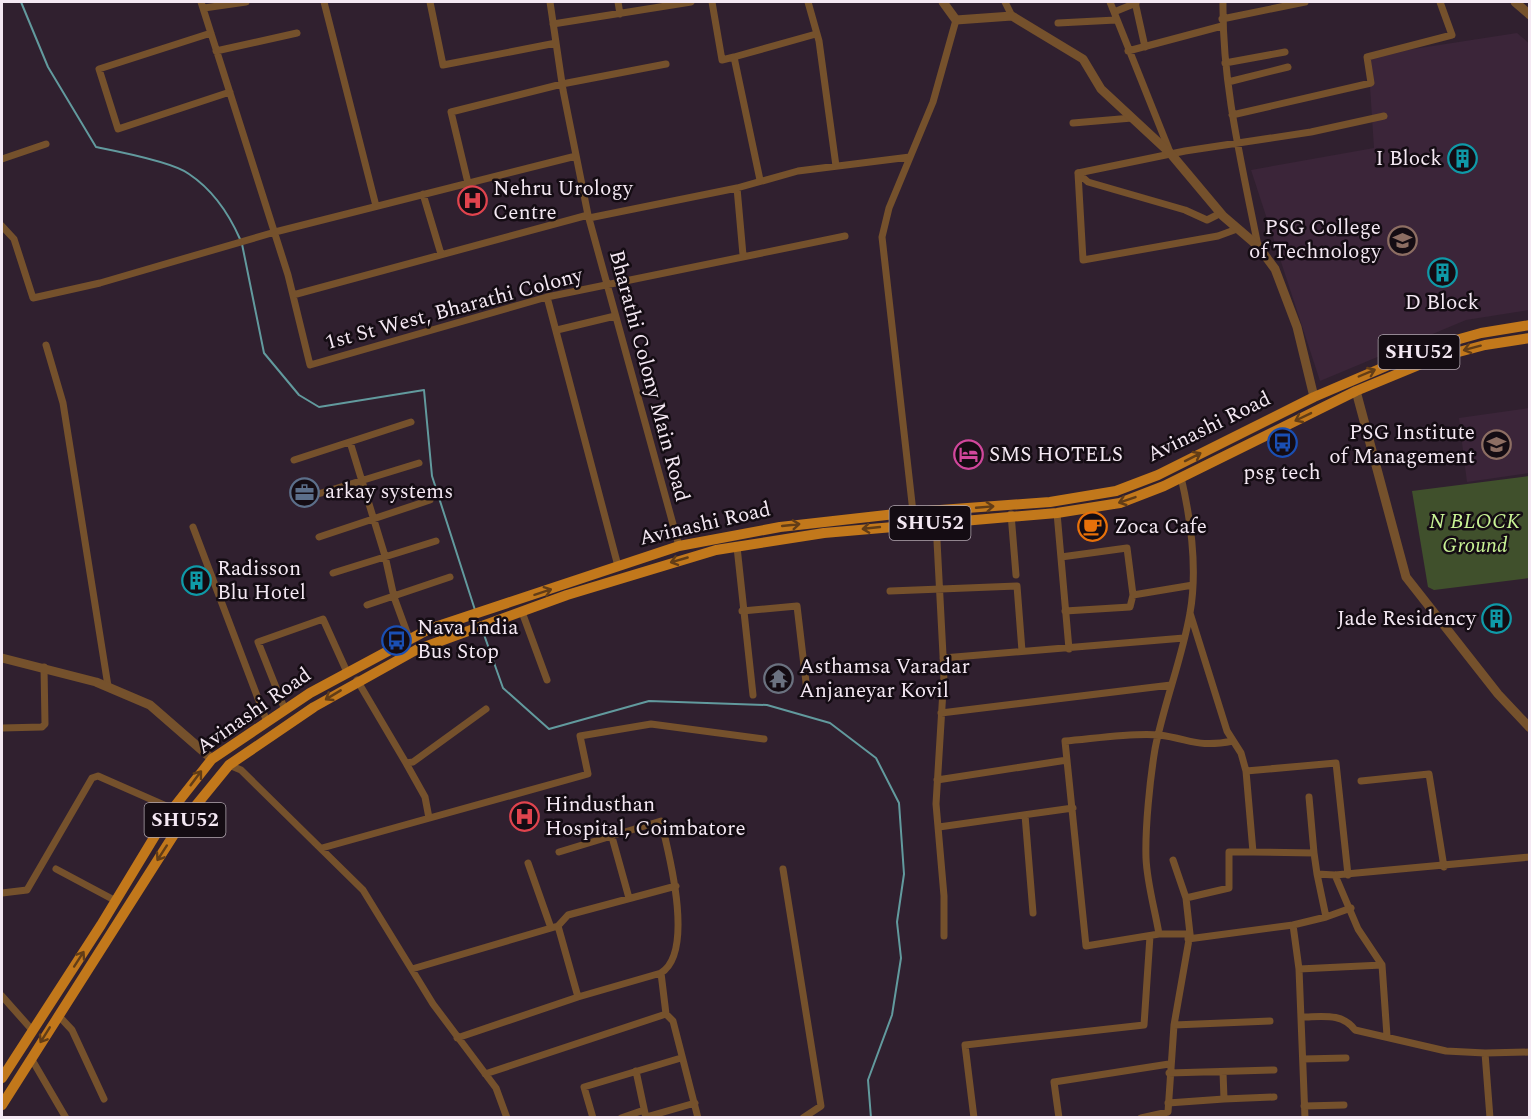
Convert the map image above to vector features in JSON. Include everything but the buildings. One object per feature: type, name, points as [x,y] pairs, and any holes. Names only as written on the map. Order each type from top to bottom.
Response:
[{"type":"main road","name":"Avinashi Road","points":[[2,1105],[180,825],[229,765],[357,680],[416,650],[461,633],[682,559],[737,547],[824,533],[1012,517],[1116,491],[1158,475],[1314,397],[1431,347],[1481,333],[1530,325]]},
{"type":"main road","name":"SHU52","points":[[1356,391],[1436,358],[1485,345],[1530,338]]},
{"type":"main road","name":"Avinashi Road","points":[[2,1078],[173,809],[212,759],[285,710],[409,638],[679,546],[780,527],[913,512],[1009,505],[1057,513],[1120,503],[1181,477],[1356,391]]},
{"type":"street","points":[[246,2],[202,5],[293,295],[588,216],[737,188],[798,171],[910,157]]},
{"type":"street","points":[[324,2],[376,206]]},
{"type":"street","points":[[430,2],[443,65],[556,43]]},
{"type":"street","name":"Bharathi Colony Main Road","points":[[550,2],[562,84],[588,216],[679,546]]},
{"type":"street","points":[[618,2],[620,14]]},
{"type":"street","points":[[553,24],[691,2]]},
{"type":"street","points":[[712,2],[722,60],[816,34]]},
{"type":"street","points":[[808,2],[816,34],[836,166]]},
{"type":"street","points":[[943,2],[956,20]]},
{"type":"street","points":[[1005,2],[1012,16],[1083,59],[1101,89],[1171,154],[1237,230],[1258,246],[1275,269],[1297,327],[1314,397]]},
{"type":"street","points":[[1110,2],[1171,154]]},
{"type":"street","points":[[1058,23],[1115,16],[1136,2],[1145,47]]},
{"type":"street","points":[[1223,2],[1225,63],[1232,115],[1258,246]]},
{"type":"street","points":[[1128,51],[1222,22],[1305,2]]},
{"type":"street","points":[[1232,115],[1371,83],[1367,57],[1452,35],[1440,2]]},
{"type":"street","points":[[1515,2],[1530,15]]},
{"type":"street","points":[[956,20],[1012,16]]},
{"type":"street","points":[[913,512],[882,237],[889,208],[933,102],[956,20]]},
{"type":"street","points":[[211,33],[99,69],[118,129],[230,92]]},
{"type":"street","points":[[216,51],[297,33]]},
{"type":"street","points":[[1225,63],[1285,52]]},
{"type":"street","points":[[734,57],[760,180]]},
{"type":"street","points":[[468,183],[451,112],[562,84],[666,64]]},
{"type":"street","points":[[1228,81],[1288,68]]},
{"type":"street","points":[[1078,173],[1384,116]]},
{"type":"street","points":[[1073,123],[1132,118]]},
{"type":"street","points":[[2,159],[46,144]]},
{"type":"street","points":[[2,226],[14,239],[33,298],[246,242],[275,232],[576,156]]},
{"type":"street","points":[[1078,173],[1088,182],[1185,210],[1207,220],[1221,213]]},
{"type":"street","points":[[1078,173],[1083,260],[1218,236],[1237,230]]},
{"type":"street","points":[[737,188],[743,255]]},
{"type":"street","points":[[423,194],[441,254]]},
{"type":"street","name":"1st St West, Bharathi Colony","points":[[293,295],[310,365],[547,297],[844,236]]},
{"type":"street","points":[[547,297],[618,566]]},
{"type":"street","points":[[557,330],[615,316]]},
{"type":"street","points":[[46,345],[63,403],[108,686]]},
{"type":"street","points":[[1356,391],[1406,577],[1498,694],[1530,728]]},
{"type":"street","points":[[294,460],[411,422]]},
{"type":"street","points":[[350,442],[385,556],[394,597],[409,638]]},
{"type":"street","points":[[305,498],[419,463]]},
{"type":"street","points":[[974,1118],[965,1045],[1144,1025],[1154,935],[1146,858],[1155,751],[1190,613],[1193,585],[1190,518],[1181,477]]},
{"type":"street","points":[[319,537],[430,500]]},
{"type":"street","points":[[1009,505],[1016,575]]},
{"type":"street","points":[[1057,513],[1069,649]]},
{"type":"street","points":[[936,522],[943,658],[937,780],[944,936]]},
{"type":"street","points":[[193,527],[267,722]]},
{"type":"street","points":[[333,573],[436,541]]},
{"type":"street","points":[[737,547],[742,610],[753,695]]},
{"type":"street","points":[[1062,557],[1127,548],[1132,595],[1130,606],[1065,611]]},
{"type":"street","points":[[367,605],[450,578]]},
{"type":"street","points":[[1132,595],[1193,585]]},
{"type":"street","points":[[890,591],[1017,586],[1022,651]]},
{"type":"street","points":[[742,610],[797,606],[807,691]]},
{"type":"street","points":[[522,612],[547,680]]},
{"type":"street","points":[[1190,613],[1227,731],[1241,753],[1245,771],[1253,852]]},
{"type":"street","points":[[285,710],[258,642],[323,619],[347,672]]},
{"type":"street","points":[[943,658],[1184,638]]},
{"type":"street","points":[[2,658],[44,667],[108,686],[150,705],[212,759]]},
{"type":"street","points":[[2,728],[42,727],[45,724],[44,667]]},
{"type":"street","points":[[357,680],[425,797],[429,818]]},
{"type":"street","points":[[941,713],[1171,685]]},
{"type":"street","points":[[406,764],[413,762],[486,709]]},
{"type":"street","points":[[322,848],[588,774],[580,736],[651,724],[764,739]]},
{"type":"street","points":[[1233,741],[1194,744],[1159,735],[1065,741],[1086,946],[1154,935],[1189,936],[1293,925],[1351,908]]},
{"type":"street","points":[[937,780],[1067,760]]},
{"type":"street","points":[[1245,771],[1336,763],[1348,875]]},
{"type":"street","points":[[229,765],[241,770],[363,890],[457,1038],[496,1088],[507,1118]]},
{"type":"street","points":[[1361,781],[1429,774],[1444,867]]},
{"type":"street","points":[[2,893],[27,890],[92,778],[98,777],[173,809]]},
{"type":"street","points":[[1309,797],[1314,853],[1326,917]]},
{"type":"street","points":[[939,827],[1073,808]]},
{"type":"street","points":[[1025,815],[1033,913]]},
{"type":"street","points":[[457,1038],[669,968],[678,942],[676,886],[661,821],[559,852]]},
{"type":"street","points":[[612,837],[629,898]]},
{"type":"street","points":[[1186,898],[1229,888],[1229,852],[1314,853]]},
{"type":"street","points":[[1317,874],[1348,875],[1530,857]]},
{"type":"street","points":[[1141,1118],[1168,1112],[1169,1064],[1189,936],[1186,898],[1173,860]]},
{"type":"street","points":[[528,863],[554,927],[578,997]]},
{"type":"street","points":[[56,869],[116,901]]},
{"type":"street","points":[[783,869],[821,1106],[803,1118]]},
{"type":"street","points":[[1335,875],[1358,929],[1382,965],[1387,1036]]},
{"type":"street","points":[[412,969],[554,927],[568,915],[676,886]]},
{"type":"street","points":[[1293,925],[1299,969],[1305,1118]]},
{"type":"street","points":[[1299,969],[1382,965]]},
{"type":"street","points":[[661,972],[666,1014],[673,1021],[698,1118]]},
{"type":"street","points":[[2,996],[33,1031]]},
{"type":"street","points":[[485,1074],[666,1014]]},
{"type":"street","points":[[58,1015],[72,1030],[104,1099]]},
{"type":"street","points":[[1301,1017],[1337,1016],[1349,1021],[1355,1030],[1446,1051],[1530,1052]]},
{"type":"street","points":[[1174,1025],[1270,1020]]},
{"type":"street","points":[[1485,1053],[1490,1118]]},
{"type":"street","points":[[31,1058],[66,1118]]},
{"type":"street","points":[[592,1118],[584,1087],[681,1058]]},
{"type":"street","points":[[1303,1059],[1346,1058]]},
{"type":"street","points":[[1059,1118],[1054,1082],[1169,1064]]},
{"type":"street","points":[[1169,1073],[1274,1070]]},
{"type":"street","points":[[636,1071],[646,1115]]},
{"type":"street","points":[[1223,1072],[1224,1100]]},
{"type":"street","points":[[1168,1103],[1274,1097]]},
{"type":"street","points":[[621,1118],[646,1115],[695,1103]]},
{"type":"street","points":[[1304,1106],[1344,1105]]},
{"type":"shaded area","name":"PSG College of Technology","points":[[1517,33],[1530,44],[1529,310],[1466,320],[1320,381],[1251,170],[1374,148],[1368,56]]},
{"type":"shaded area","name":"PSG Institute of Management","points":[[1529,408],[1529,473],[1467,482],[1459,418]]},
{"type":"green space","name":"N BLOCK Ground","points":[[1529,476],[1529,578],[1434,590],[1428,587],[1412,491]]},
{"type":"waterway","points":[[21,2],[48,67],[96,147],[158,161],[189,174],[206,187],[219,203],[240,239]]},
{"type":"waterway","points":[[242,244],[264,353],[299,395],[319,407],[424,390],[432,476],[475,610]]},
{"type":"waterway","points":[[482,629],[503,688],[549,729],[649,701],[767,705],[830,723],[876,758],[899,803],[904,874],[897,922],[901,958],[892,1015],[868,1080],[871,1118]]},
{"type":"place","name":"I Block","points":[[1463,159]]},
{"type":"place","name":"Nehru Urology Centre","points":[[472,201]]},
{"type":"place","name":"PSG College of Technology","points":[[1402,240]]},
{"type":"place","name":"D Block","points":[[1442,272]]},
{"type":"place","name":"psg tech","points":[[1282,442]]},
{"type":"place","name":"PSG Institute of Management","points":[[1496,445]]},
{"type":"place","name":"SMS HOTELS","points":[[968,455]]},
{"type":"place","name":"arkay systems","points":[[304,492]]},
{"type":"place","name":"Zoca Cafe","points":[[1093,527]]},
{"type":"place","name":"Radisson Blu Hotel","points":[[196,581]]},
{"type":"place","name":"Jade Residency","points":[[1497,619]]},
{"type":"place","name":"Nava India Bus Stop","points":[[396,640]]},
{"type":"place","name":"Asthamsa Varadar Anjaneyar Kovil","points":[[778,679]]},
{"type":"place","name":"Hindusthan Hospital, Coimbatore","points":[[524,817]]}]
